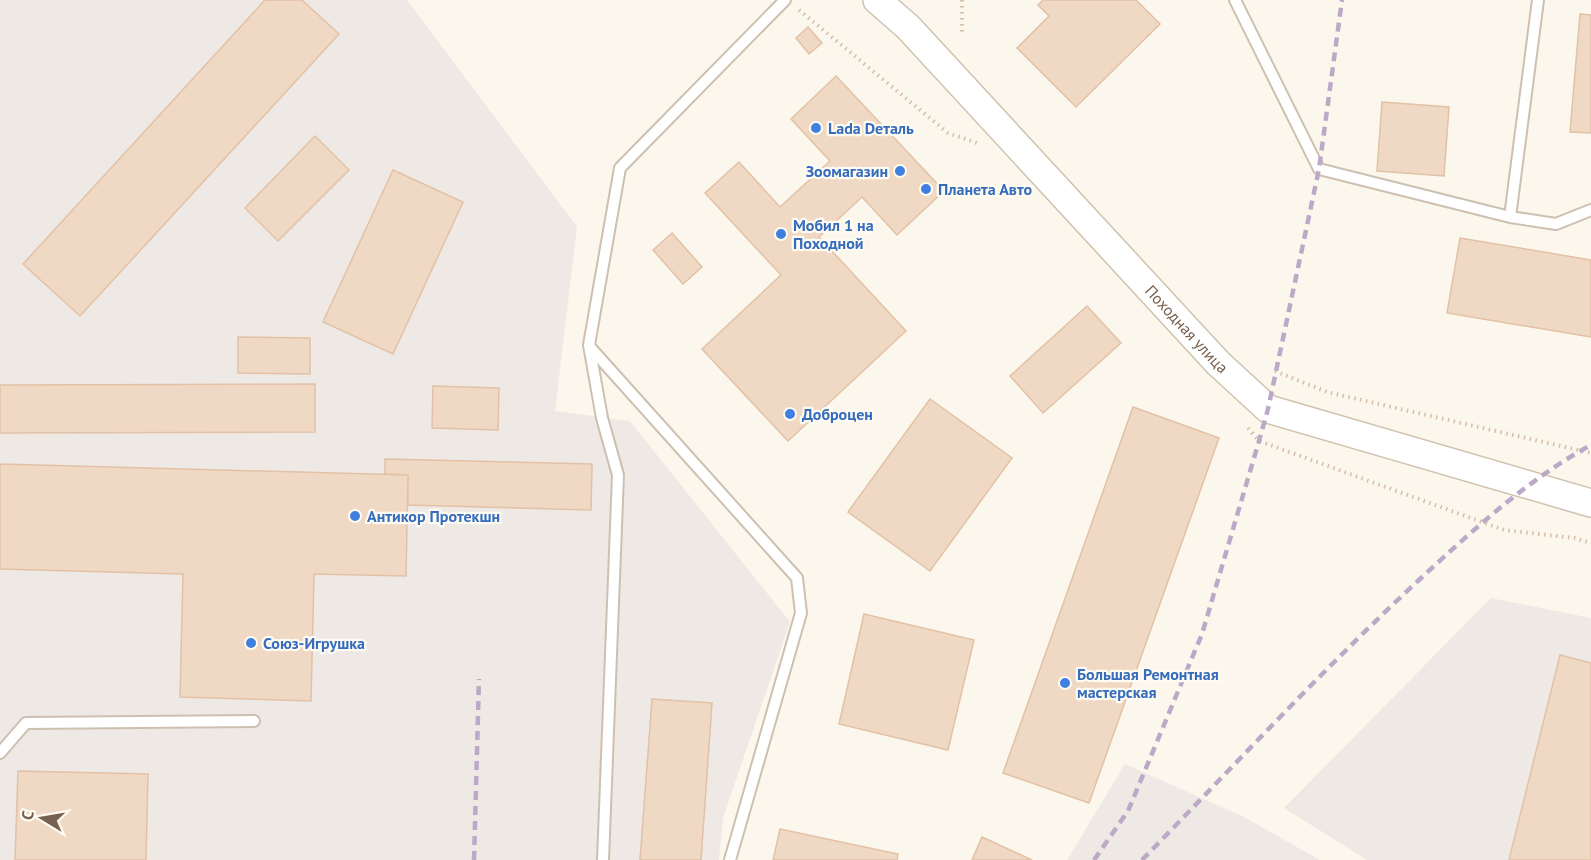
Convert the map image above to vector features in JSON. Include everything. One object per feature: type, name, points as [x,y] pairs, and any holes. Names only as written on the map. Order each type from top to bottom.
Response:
[{"type":"main road","name":"Походная улица","points":[[878,0],[908,27],[1218,363],[1268,409],[1591,503]]},
{"type":"lane","points":[[603,860],[618,475],[602,418],[589,345],[620,168],[785,0]]},
{"type":"lane","points":[[1235,0],[1319,169],[1510,217],[1556,224],[1591,210]]},
{"type":"lane","points":[[1510,217],[1538,0]]},
{"type":"lane","points":[[589,345],[797,578],[801,614],[730,860]]},
{"type":"lane","points":[[0,753],[26,723],[254,722]]},
{"type":"path","points":[[962,0],[962,34]]},
{"type":"path","points":[[1275,371],[1327,392],[1591,453]]},
{"type":"shaded area","points":[[0,0],[407,0],[577,227],[555,411],[630,421],[790,622],[723,818],[719,860],[0,860]]},
{"type":"shaded area","points":[[1491,598],[1591,618],[1591,860],[1367,860],[1284,808]]},
{"type":"shaded area","points":[[1125,764],[1244,817],[1320,860],[1067,860]]},
{"type":"building","points":[[265,0],[302,0],[339,34],[80,316],[23,264]]},
{"type":"building","points":[[1043,0],[1136,0],[1160,24],[1076,107],[1017,48],[1049,16],[1038,5]]},
{"type":"building","points":[[1580,14],[1591,15],[1591,133],[1570,132]]},
{"type":"building","points":[[808,27],[822,43],[809,54],[796,38]]},
{"type":"building","points":[[836,76],[944,191],[897,235],[862,197],[819,237],[906,331],[788,441],[702,349],[781,275],[705,193],[739,162],[780,207],[830,161],[791,119]]},
{"type":"building","points":[[1382,102],[1449,107],[1444,176],[1377,171]]},
{"type":"building","points":[[315,136],[349,170],[278,241],[245,208]]},
{"type":"building","points":[[393,170],[463,202],[393,354],[323,322]]},
{"type":"building","points":[[672,233],[702,267],[683,284],[653,250]]},
{"type":"building","points":[[1460,238],[1591,260],[1591,337],[1447,313]]},
{"type":"building","points":[[1087,306],[1121,343],[1043,413],[1010,376]]},
{"type":"building","points":[[238,337],[310,338],[310,374],[238,373]]},
{"type":"building","points":[[315,384],[315,432],[0,433],[0,385]]},
{"type":"building","points":[[433,386],[499,388],[498,430],[432,428]]},
{"type":"building","points":[[930,399],[1012,458],[930,571],[848,512]]},
{"type":"building","points":[[1133,407],[1219,438],[1089,803],[1003,773]]},
{"type":"building","points":[[385,459],[592,464],[591,510],[408,505],[408,475],[385,474]]},
{"type":"building","points":[[0,464],[408,475],[406,576],[314,574],[311,701],[180,697],[183,574],[0,569]]},
{"type":"building","points":[[864,614],[974,640],[948,750],[839,724]]},
{"type":"building","points":[[1560,655],[1591,663],[1591,860],[1509,860]]},
{"type":"building","points":[[652,699],[712,703],[701,860],[640,860]]},
{"type":"building","points":[[18,771],[148,774],[146,860],[15,860]]},
{"type":"building","points":[[780,829],[898,854],[897,860],[773,860]]},
{"type":"building","points":[[982,837],[1032,860],[972,860]]},
{"type":"railway","points":[[1094,860],[1128,811],[1202,634],[1259,441],[1268,409],[1319,169],[1342,0]]},
{"type":"railway","points":[[1142,860],[1314,683],[1420,579],[1523,490],[1591,445]]},
{"type":"railway","points":[[474,860],[479,679]]},
{"type":"place","name":"Lada Dеталь","points":[[816,128]]},
{"type":"place","name":"Зоомагазин","points":[[900,171]]},
{"type":"place","name":"Планета Авто","points":[[926,189]]},
{"type":"place","name":"Мобил 1 на Походной","points":[[781,234]]},
{"type":"place","name":"Доброцен","points":[[790,414]]},
{"type":"place","name":"Антикор Протекшн","points":[[355,516]]},
{"type":"place","name":"Союз-Игрушка","points":[[251,643]]},
{"type":"place","name":"Большая Ремонтная мастерская","points":[[1065,683]]}]
